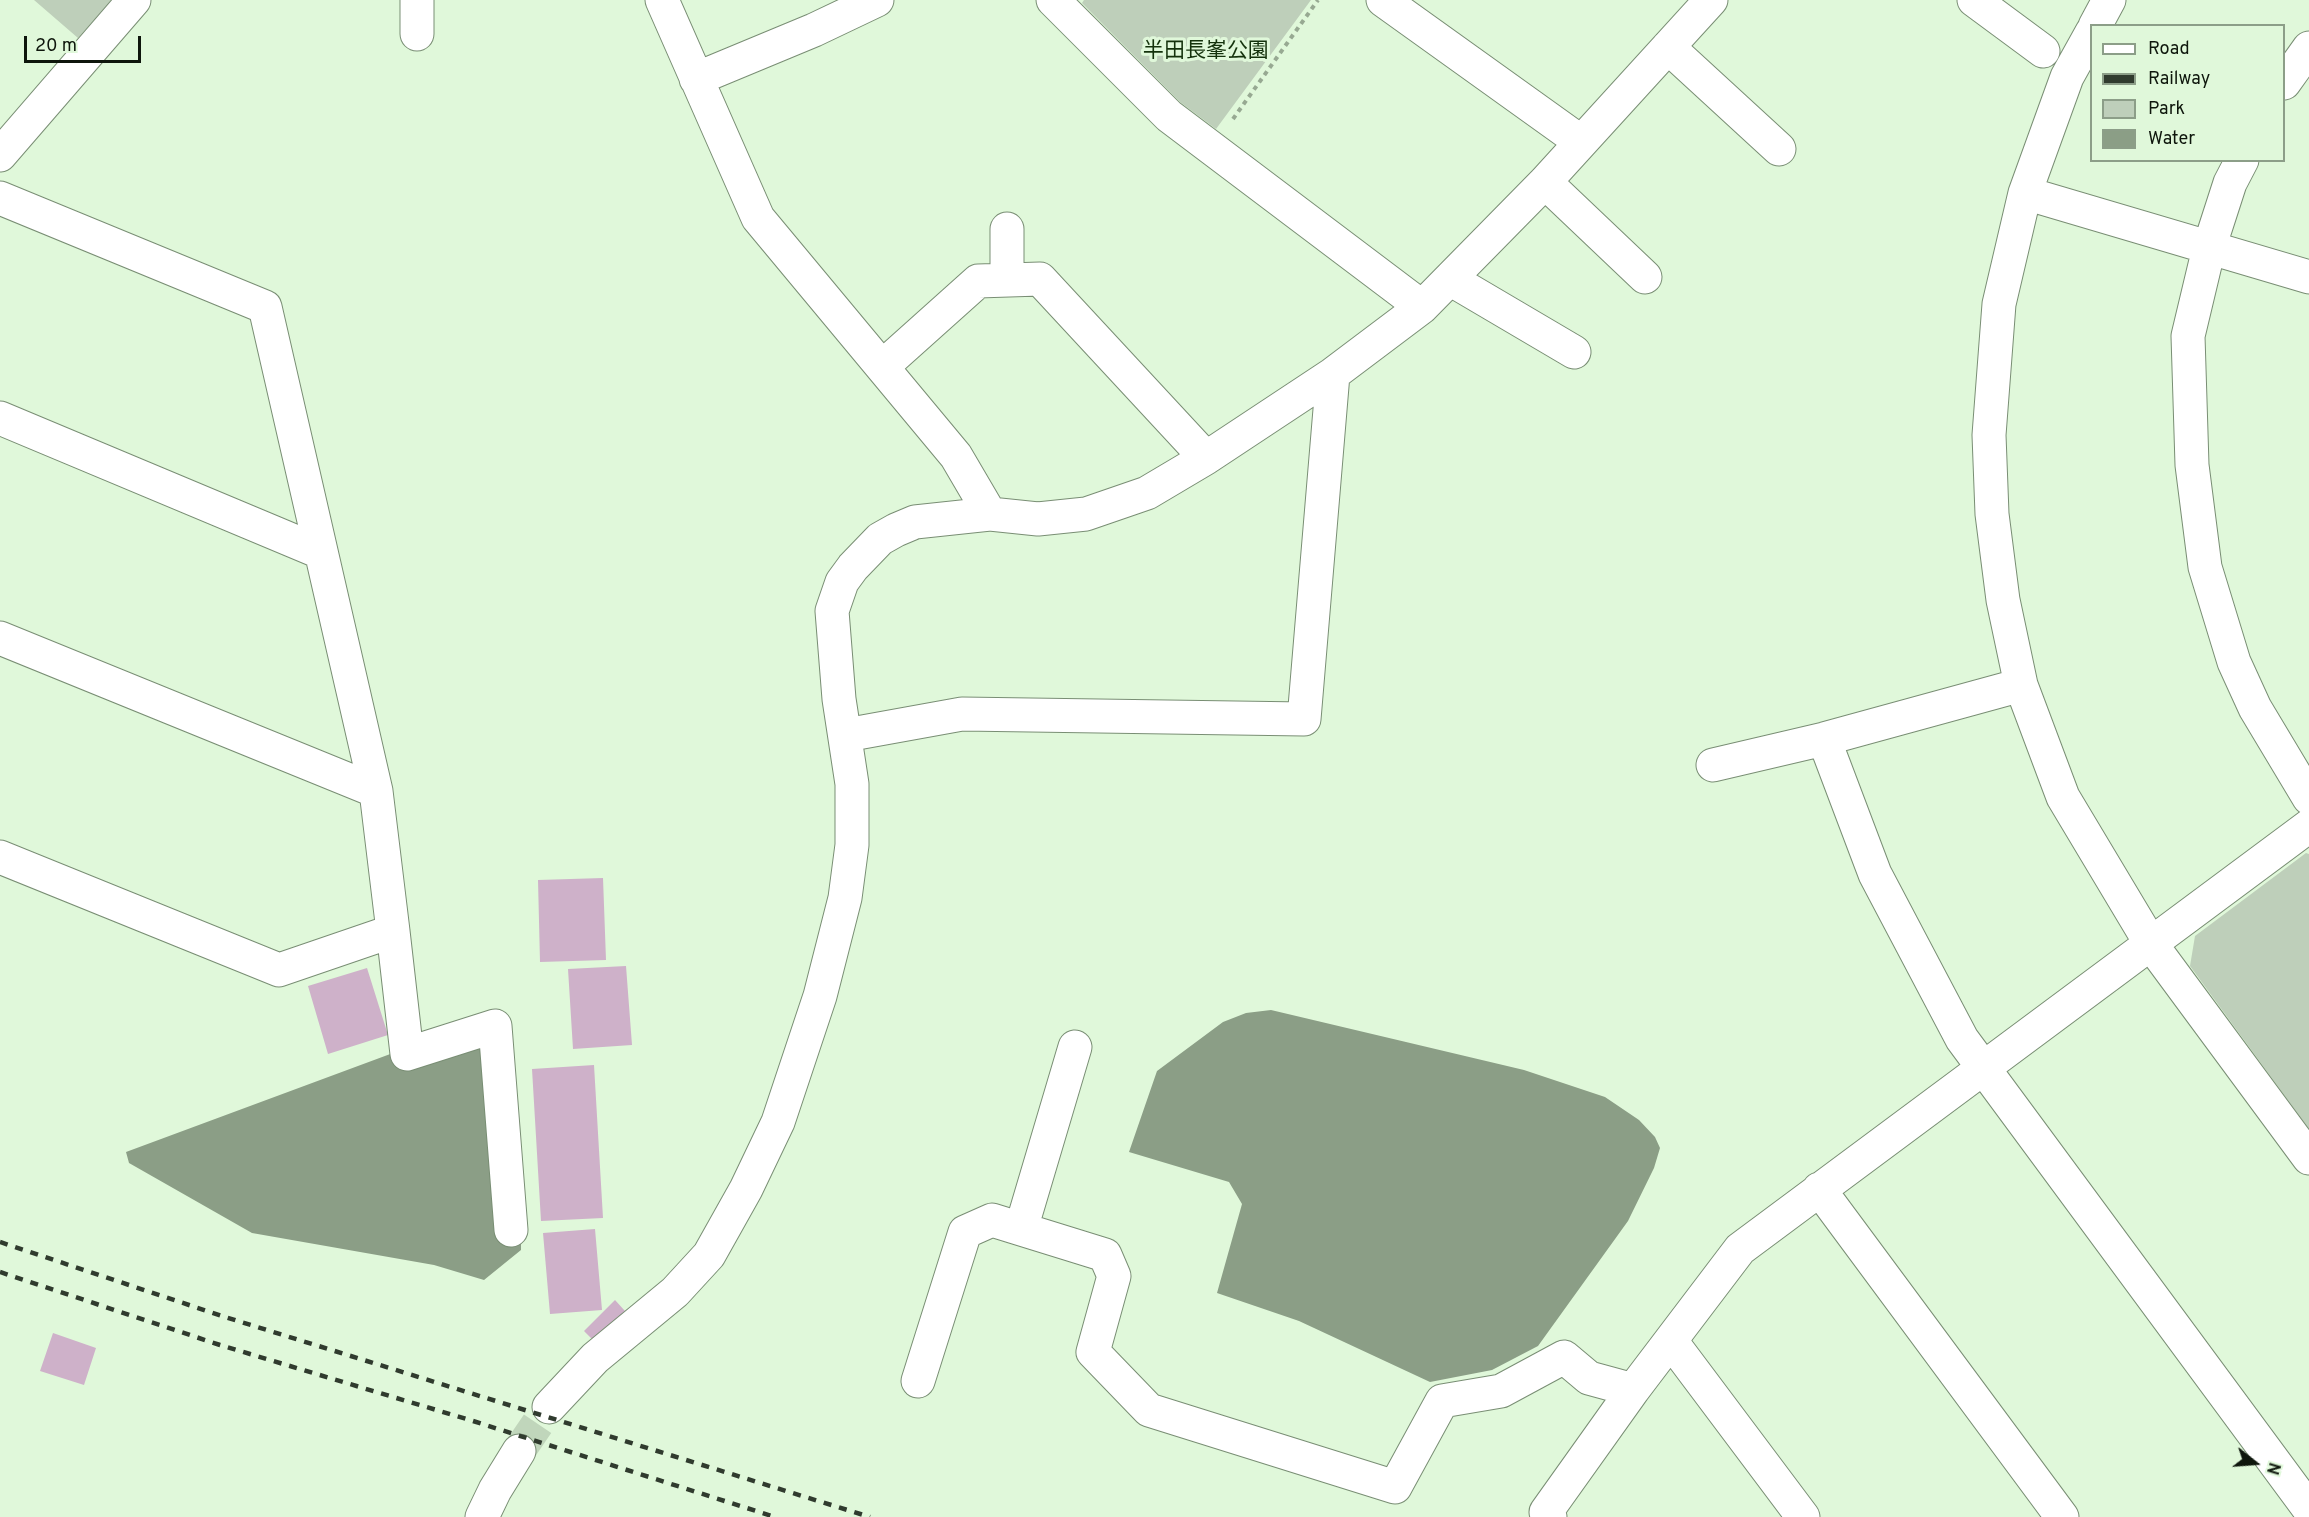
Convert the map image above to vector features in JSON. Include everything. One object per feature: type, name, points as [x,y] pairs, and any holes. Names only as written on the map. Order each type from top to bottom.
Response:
[{"type":"street","points":[[0,155],[134,0]]},
{"type":"street","points":[[417,0],[417,34]]},
{"type":"street","points":[[662,0],[758,218],[956,456],[990,514]]},
{"type":"street","points":[[696,79],[814,30],[877,0]]},
{"type":"street","points":[[1053,0],[1168,116],[1422,307]]},
{"type":"street","points":[[1383,0],[1581,142]]},
{"type":"street","points":[[549,1407],[595,1358],[675,1292],[709,1255],[746,1189],[778,1122],[820,996],[845,898],[852,845],[852,784],[839,699],[832,611],[842,582],[867,550],[896,530],[924,521],[990,514],[1038,519],[1086,514],[1147,493],[1206,458],[1333,374],[1422,307],[1545,182],[1711,0]]},
{"type":"street","points":[[1974,0],[2043,51]]},
{"type":"street","points":[[2096,24],[2109,0]]},
{"type":"street","points":[[2090,34],[2067,77],[2025,194],[1999,304],[1989,435],[1992,514],[2003,600],[2020,685],[2063,797],[2151,944],[2309,1158]]},
{"type":"street","points":[[1668,47],[1779,149]]},
{"type":"street","points":[[2285,80],[2309,48]]},
{"type":"street","points":[[2241,162],[2230,183],[2209,248],[2188,336],[2192,465],[2205,567],[2234,662],[2255,708],[2309,798]]},
{"type":"street","points":[[1545,182],[1645,277]]},
{"type":"street","points":[[2025,194],[2309,277]]},
{"type":"street","points":[[0,198],[265,307],[376,791],[407,1054],[495,1026],[511,1230]]},
{"type":"street","points":[[1007,229],[1007,280]]},
{"type":"street","points":[[882,367],[978,281],[1040,279],[1206,458]]},
{"type":"street","points":[[1450,279],[1574,352]]},
{"type":"street","points":[[846,735],[962,714],[1305,719],[1333,374]]},
{"type":"street","points":[[0,418],[320,552]]},
{"type":"street","points":[[0,638],[376,791]]},
{"type":"street","points":[[1713,765],[1824,739],[2020,685]]},
{"type":"street","points":[[1824,739],[1875,874],[1962,1039],[2309,1509]]},
{"type":"street","points":[[1550,1517],[1546,1512],[1633,1390],[1740,1249],[2309,826]]},
{"type":"street","points":[[0,857],[279,970],[393,931]]},
{"type":"street","points":[[1021,1228],[1075,1047]]},
{"type":"street","points":[[1819,1189],[2062,1517]]},
{"type":"street","points":[[918,1381],[965,1232],[992,1220],[1105,1255],[1114,1276],[1093,1352],[1149,1410],[1395,1487],[1442,1401],[1501,1391],[1564,1357],[1589,1378],[1633,1390]]},
{"type":"street","points":[[1671,1341],[1803,1517]]},
{"type":"street","points":[[482,1517],[495,1490],[519,1451]]},
{"type":"path","points":[[1211,148],[1318,0]]},
{"type":"green space","points":[[34,0],[112,0],[78,38]]},
{"type":"green space","name":"半田長峯公園","points":[[1084,0],[1311,0],[1216,129],[1180,102],[1082,3]]},
{"type":"green space","points":[[2306,853],[2309,854],[2309,1129],[2190,966],[2195,936]]},
{"type":"water","points":[[1271,1010],[1524,1070],[1605,1097],[1639,1120],[1655,1137],[1660,1148],[1654,1168],[1628,1221],[1538,1346],[1492,1370],[1430,1382],[1299,1321],[1217,1293],[1242,1204],[1229,1182],[1129,1152],[1157,1071],[1223,1022],[1246,1013]]},
{"type":"water","points":[[475,1040],[484,1050],[521,1238],[521,1250],[484,1280],[434,1265],[252,1233],[129,1163],[126,1152],[393,1053]]},
{"type":"building","points":[[603,878],[606,960],[540,962],[538,880]]},
{"type":"building","points":[[626,966],[632,1045],[573,1049],[568,969]]},
{"type":"building","points":[[367,968],[388,1035],[328,1054],[308,986]]},
{"type":"building","points":[[594,1065],[603,1218],[541,1221],[532,1069]]},
{"type":"building","points":[[595,1229],[602,1310],[550,1314],[543,1233]]},
{"type":"building","points":[[615,1300],[625,1311],[594,1341],[584,1331]]},
{"type":"building","points":[[53,1333],[96,1348],[84,1385],[40,1371]]},
{"type":"tunnel","points":[[519,1451],[549,1407]]},
{"type":"railway","points":[[0,1242],[225,1317],[870,1517]]},
{"type":"railway","points":[[0,1272],[220,1345],[473,1421],[775,1517]]}]
